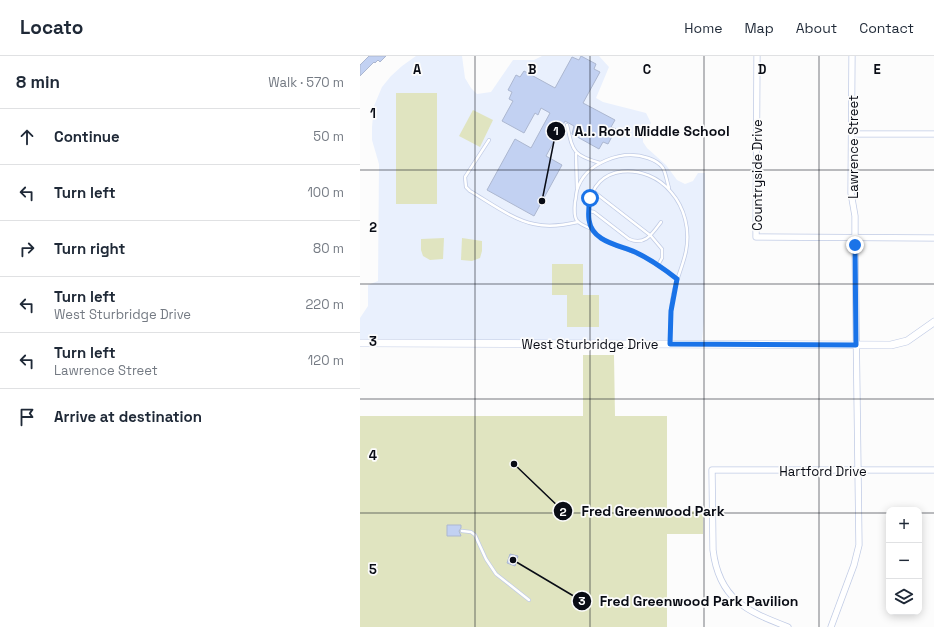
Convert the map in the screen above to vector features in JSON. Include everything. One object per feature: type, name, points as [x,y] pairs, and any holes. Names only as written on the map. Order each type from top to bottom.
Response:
[{"type":"street","name":"Countryside Drive","points":[[757,56],[756,237],[855,240],[934,238]]},
{"type":"street","name":"Lawrence Street","points":[[831,627],[857,555],[859,545],[855,216],[851,193],[852,56]]},
{"type":"street","points":[[852,134],[934,134]]},
{"type":"street","name":"West Sturbridge Drive","points":[[360,343],[898,344],[914,337],[934,322]]},
{"type":"street","name":"Hartford Drive","points":[[788,627],[760,616],[742,606],[730,594],[721,581],[713,550],[712,470],[934,470]]},
{"type":"lane","points":[[567,125],[576,153],[577,190],[574,212],[576,220],[579,224],[593,229]]},
{"type":"lane","points":[[489,140],[466,177],[466,186],[470,191],[515,217],[534,224],[570,224],[578,222]]},
{"type":"lane","points":[[576,153],[584,159],[600,164]]},
{"type":"lane","points":[[577,190],[584,177],[610,158],[626,155],[642,156],[656,161],[663,168],[670,189],[682,210],[687,225],[688,235],[686,252],[677,279],[671,311],[670,344]]},
{"type":"lane","points":[[670,189],[655,178],[643,173],[632,170],[614,172],[603,179],[595,187],[590,198],[589,222],[601,239],[627,249],[658,264],[677,279]]},
{"type":"lane","points":[[593,191],[651,236],[662,249],[662,258],[658,264]]},
{"type":"lane","points":[[589,210],[594,212],[635,242],[651,236],[661,222]]},
{"type":"lane","points":[[462,531],[471,532],[475,535],[486,559],[496,574],[529,600]]},
{"type":"shaded area","points":[[416,56],[462,56],[465,78],[477,94],[491,92],[513,60],[534,60],[542,56],[599,56],[609,67],[596,98],[603,102],[646,113],[651,123],[643,136],[643,142],[647,148],[666,165],[677,180],[685,184],[693,181],[698,173],[705,173],[704,321],[702,341],[360,340],[360,318],[368,306],[368,285],[378,281],[379,164],[372,140],[374,106],[382,87],[391,76]]},
{"type":"green space","points":[[396,93],[437,93],[437,204],[396,204]]},
{"type":"green space","points":[[473,110],[493,120],[480,147],[459,136]]},
{"type":"green space","points":[[444,238],[443,259],[430,260],[423,256],[421,250],[421,239]]},
{"type":"green space","points":[[462,238],[482,241],[480,258],[472,261],[461,260]]},
{"type":"green space","points":[[552,264],[583,264],[583,295],[599,295],[599,327],[567,327],[567,295],[552,295]]},
{"type":"green space","points":[[583,355],[614,355],[615,416],[667,416],[667,511],[703,511],[703,534],[667,534],[667,627],[360,627],[360,416],[583,416]]},
{"type":"building","points":[[369,56],[386,56],[380,62],[378,60],[375,63],[374,62],[360,76],[360,65]]},
{"type":"building","points":[[581,56],[596,64],[594,69],[600,72],[583,103],[615,120],[611,127],[616,129],[608,144],[603,142],[599,149],[572,134],[574,126],[565,121],[546,156],[562,165],[534,216],[487,190],[515,139],[531,148],[550,113],[541,108],[538,115],[535,113],[524,133],[502,121],[513,101],[509,99],[512,92],[508,90],[516,75],[520,77],[524,71],[555,88],[572,57],[579,60]]},
{"type":"building","points":[[447,525],[461,525],[459,531],[461,536],[447,536]]},
{"type":"building","points":[[510,554],[518,556],[515,566],[507,563]]},
{"type":"place","name":"A.I. Root Middle School","points":[[542,201]]},
{"type":"place","name":"Fred Greenwood Park","points":[[514,464]]},
{"type":"place","name":"Fred Greenwood Park Pavilion","points":[[513,560]]},
{"type":"route","points":[[590,198],[589,222],[601,239],[627,249],[658,264],[677,279],[671,311],[670,344],[856,345],[855,245]]}]
